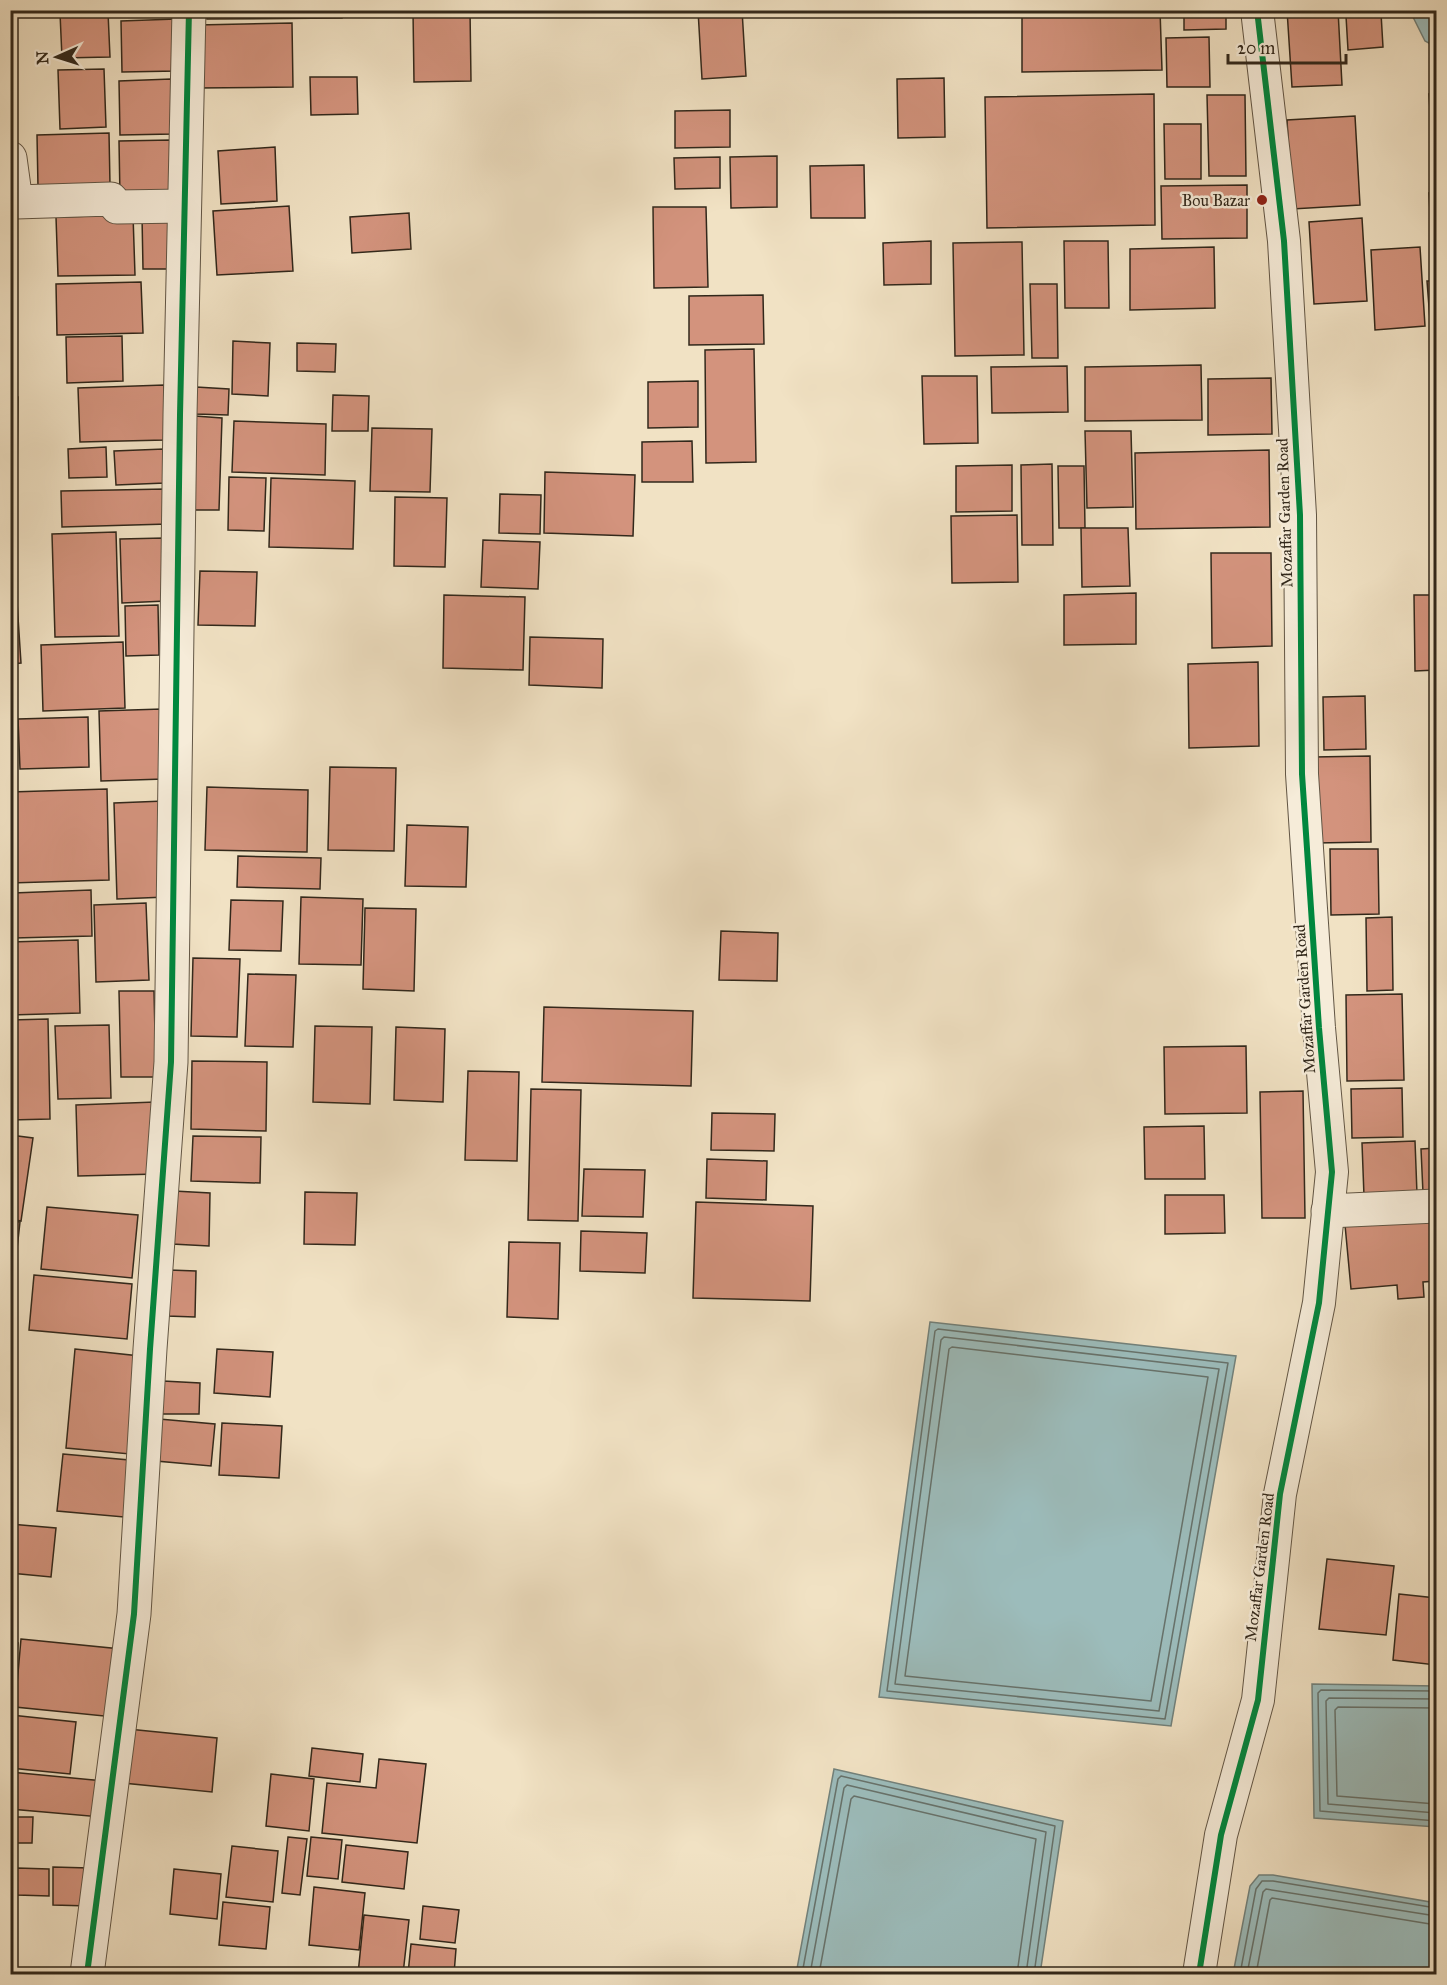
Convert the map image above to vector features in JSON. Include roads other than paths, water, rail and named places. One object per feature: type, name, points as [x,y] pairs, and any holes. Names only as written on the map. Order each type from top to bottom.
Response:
[{"type":"street","points":[[87,1974],[134,1614],[171,1062],[180,416],[189,10]]},
{"type":"street","name":"Mozaffar Garden Road","points":[[1199,1974],[1221,1835],[1257,1700],[1280,1494],[1319,1303],[1332,1172],[1319,1028],[1302,774],[1300,515],[1284,241],[1257,10]]},
{"type":"street","points":[[10,158],[16,202],[111,199],[117,207],[184,206]]},
{"type":"street","points":[[1328,1211],[1437,1206]]},
{"type":"water","points":[[1410,11],[1436,11],[1436,47],[1425,41]]},
{"type":"water","points":[[930,1322],[1236,1356],[1171,1726],[879,1697]]},
{"type":"water","points":[[1312,1684],[1436,1686],[1436,1827],[1314,1818]]},
{"type":"water","points":[[834,1769],[1063,1821],[1040,1974],[796,1974]]},
{"type":"water","points":[[1259,1875],[1273,1875],[1436,1903],[1436,1974],[1233,1974],[1250,1886]]},
{"type":"place","name":"Bou Bazar","points":[[1262,200]]}]
